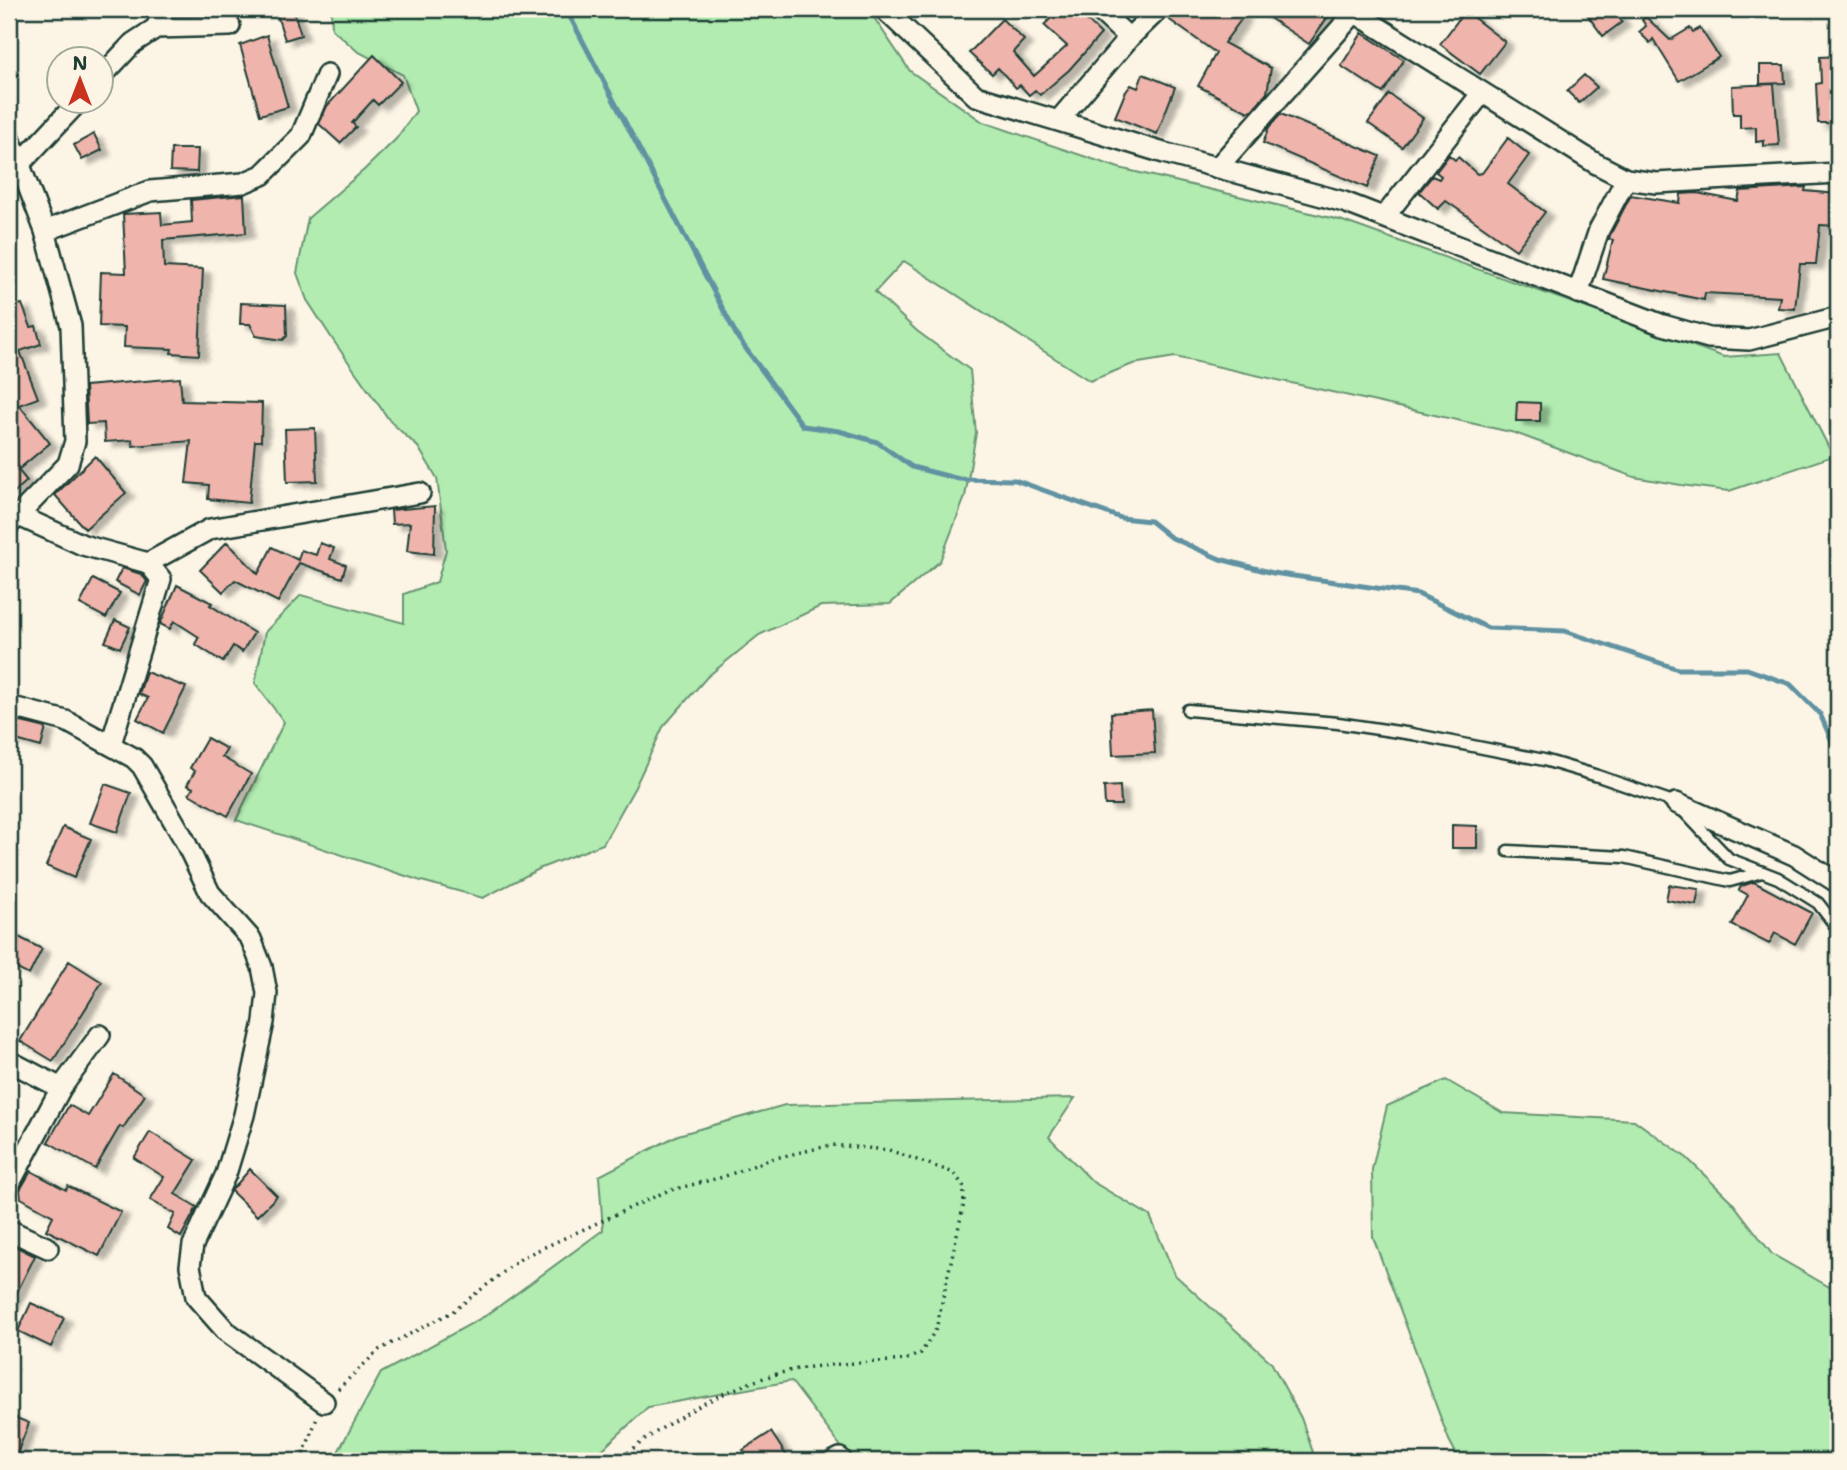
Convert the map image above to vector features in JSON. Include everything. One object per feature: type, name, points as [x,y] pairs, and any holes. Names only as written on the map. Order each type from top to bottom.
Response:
[{"type":"street","points":[[156,28],[164,9]]},
{"type":"street","points":[[884,9],[976,96],[1217,168],[1344,202],[1663,325],[1709,338],[1749,340],[1838,317]]},
{"type":"street","points":[[1098,9],[1129,38]]},
{"type":"street","points":[[1059,120],[1129,38],[1159,9]]},
{"type":"street","points":[[1217,168],[1352,11],[1626,179],[1681,183],[1838,173]]},
{"type":"street","points":[[116,61],[133,43],[156,28],[230,26]]},
{"type":"street","points":[[45,231],[150,191],[243,183],[262,175],[301,136],[327,74]]},
{"type":"street","points":[[1385,216],[1482,93]]},
{"type":"street","points":[[19,165],[65,116]]},
{"type":"street","points":[[9,136],[45,231],[71,326],[75,441],[68,464],[13,520],[148,563],[161,579],[111,744]]},
{"type":"street","points":[[1578,293],[1599,230],[1626,179]]},
{"type":"street","points":[[148,563],[210,529],[420,493]]},
{"type":"street","points":[[9,706],[66,722],[111,744],[142,766],[184,839],[209,893],[251,939],[265,978],[266,1007],[244,1115],[226,1174],[193,1245],[190,1266],[196,1297],[226,1331],[324,1402]]},
{"type":"street","points":[[1676,803],[1794,855],[1838,883]]},
{"type":"street","points":[[9,1185],[61,1088],[100,1035]]},
{"type":"street","points":[[9,1061],[61,1088]]},
{"type":"street","points":[[9,1230],[48,1248]]},
{"type":"street","points":[[834,1461],[840,1458],[842,1461]]},
{"type":"lane","points":[[1188,710],[1338,723],[1487,747],[1598,776],[1676,803],[1729,859],[1779,878],[1818,903],[1838,929]]},
{"type":"lane","points":[[1508,851],[1624,857],[1730,881],[1763,872]]},
{"type":"path","points":[[300,1461],[324,1402],[379,1350],[452,1312],[523,1257],[667,1191],[723,1177],[771,1159],[832,1145],[889,1150],[954,1174],[964,1188],[964,1203],[936,1329],[921,1353],[905,1360],[793,1370],[735,1389],[682,1416],[617,1461]]},
{"type":"green space","points":[[331,9],[868,9],[910,71],[983,122],[1119,168],[1340,220],[1724,357],[1781,353],[1833,456],[1729,491],[1634,477],[1515,433],[1175,357],[1133,364],[1090,381],[904,261],[875,292],[917,331],[970,370],[976,433],[965,497],[940,561],[890,604],[821,606],[759,635],[707,677],[663,727],[635,787],[603,844],[541,868],[483,898],[418,880],[236,820],[284,722],[255,683],[265,632],[301,595],[404,623],[404,594],[437,582],[446,550],[437,478],[418,447],[390,421],[333,340],[307,300],[297,273],[308,218],[396,139],[416,111],[403,75],[357,51],[332,29]]},
{"type":"green space","points":[[1446,1080],[1503,1113],[1634,1120],[1687,1158],[1732,1202],[1772,1254],[1838,1292],[1838,1461],[1460,1461],[1449,1440],[1373,1237],[1372,1169],[1387,1106]]},
{"type":"green space","points":[[1075,1098],[1049,1137],[1093,1182],[1150,1216],[1175,1275],[1271,1362],[1301,1418],[1316,1461],[852,1461],[791,1381],[648,1407],[590,1461],[333,1461],[381,1373],[487,1315],[603,1230],[599,1176],[678,1135],[785,1105]]},
{"type":"building","points":[[275,9],[293,9],[301,35],[285,40]]},
{"type":"building","points":[[1060,9],[1075,9],[1101,34],[1069,70],[1040,95],[1035,90],[1029,95],[1020,85],[1016,88],[998,68],[992,74],[969,53],[1002,19],[1024,40],[1013,52],[1034,76],[1067,46],[1044,25]]},
{"type":"building","points":[[1173,9],[1232,9],[1243,17],[1224,43],[1271,68],[1267,93],[1252,110],[1248,112],[1198,86],[1216,53],[1167,18]]},
{"type":"building","points":[[1256,9],[1320,9],[1329,15],[1309,44]]},
{"type":"building","points":[[1583,9],[1613,9],[1622,22],[1603,36]]},
{"type":"building","points":[[1465,11],[1505,42],[1480,74],[1440,44]]},
{"type":"building","points":[[1646,17],[1670,40],[1690,28],[1693,32],[1700,28],[1719,57],[1679,81],[1653,39],[1650,43],[1639,32],[1646,26],[1642,20]]},
{"type":"building","points":[[1362,33],[1404,60],[1383,93],[1341,66]]},
{"type":"building","points":[[267,35],[288,107],[260,115],[240,45]]},
{"type":"building","points":[[374,55],[401,82],[378,105],[373,100],[352,123],[356,127],[340,143],[319,124],[327,106]]},
{"type":"building","points":[[1838,56],[1838,123],[1818,123],[1816,84],[1821,83],[1820,57]]},
{"type":"building","points":[[1760,65],[1784,65],[1785,83],[1760,84]]},
{"type":"building","points":[[1143,74],[1175,87],[1157,134],[1115,117],[1125,93],[1131,85],[1138,88]]},
{"type":"building","points":[[1584,75],[1597,87],[1579,103],[1567,91]]},
{"type":"building","points":[[1774,84],[1779,145],[1764,146],[1764,141],[1756,142],[1756,127],[1740,128],[1740,114],[1733,114],[1732,86]]},
{"type":"building","points":[[1389,94],[1423,118],[1402,147],[1368,123]]},
{"type":"building","points":[[1281,114],[1380,156],[1367,188],[1263,143],[1269,127]]},
{"type":"building","points":[[94,134],[102,150],[82,160],[74,145]]},
{"type":"building","points":[[1508,138],[1529,155],[1508,184],[1545,212],[1516,250],[1446,201],[1438,209],[1419,192],[1432,176],[1439,179],[1441,176],[1436,172],[1449,155],[1455,160],[1458,157],[1477,174],[1482,173]]},
{"type":"building","points":[[171,149],[198,149],[197,172],[170,171]]},
{"type":"building","points":[[1806,187],[1805,191],[1838,194],[1838,226],[1820,225],[1816,264],[1800,264],[1795,309],[1778,308],[1780,297],[1705,293],[1704,300],[1603,279],[1613,240],[1609,239],[1610,235],[1631,195],[1680,203],[1681,194],[1697,193],[1738,201],[1740,191]]},
{"type":"building","points":[[244,195],[246,233],[163,240],[164,267],[203,269],[199,355],[171,353],[172,349],[124,347],[125,327],[99,326],[101,272],[126,273],[123,214],[161,212],[162,225],[192,222],[191,200]]},
{"type":"building","points":[[241,303],[286,305],[287,336],[283,340],[256,336],[250,324],[240,324]]},
{"type":"building","points":[[22,304],[31,327],[36,326],[41,344],[20,351],[38,398],[19,405],[50,443],[18,470],[27,481],[9,497],[9,307]]},
{"type":"building","points":[[180,378],[182,401],[262,403],[261,441],[255,441],[249,503],[208,499],[209,485],[186,483],[191,441],[133,446],[132,440],[105,442],[104,423],[87,424],[85,386]]},
{"type":"building","points":[[1517,402],[1540,403],[1540,421],[1516,421]]},
{"type":"building","points":[[315,428],[317,481],[287,482],[285,429]]},
{"type":"building","points":[[95,456],[126,493],[85,529],[55,495]]},
{"type":"building","points":[[435,506],[434,554],[407,551],[410,523],[392,524],[391,510]]},
{"type":"building","points":[[227,542],[258,574],[272,547],[298,560],[301,550],[316,555],[320,543],[334,548],[330,559],[346,565],[342,578],[299,563],[278,602],[235,580],[223,592],[200,570]]},
{"type":"building","points":[[122,568],[141,574],[147,581],[140,595],[115,582]]},
{"type":"building","points":[[93,579],[120,593],[106,618],[80,604]]},
{"type":"building","points":[[177,585],[212,603],[210,605],[254,633],[242,652],[233,646],[223,662],[195,644],[199,637],[174,621],[170,629],[160,624]]},
{"type":"building","points":[[115,620],[130,627],[120,648],[105,642]]},
{"type":"building","points":[[146,672],[186,687],[163,733],[137,719],[148,698],[139,694]]},
{"type":"building","points":[[1152,710],[1155,753],[1113,755],[1111,713]]},
{"type":"building","points":[[13,720],[46,728],[41,747],[9,738]]},
{"type":"building","points":[[207,738],[227,749],[222,757],[251,774],[228,816],[189,794],[193,788],[187,785],[195,771],[190,768]]},
{"type":"building","points":[[105,784],[131,793],[117,832],[90,823]]},
{"type":"building","points":[[1120,786],[1121,805],[1105,805],[1104,787]]},
{"type":"building","points":[[1452,825],[1477,826],[1477,848],[1452,848]]},
{"type":"building","points":[[63,827],[91,839],[74,878],[46,866]]},
{"type":"building","points":[[1754,882],[1812,913],[1795,944],[1775,933],[1769,944],[1732,925],[1748,895],[1739,890],[1741,886]]},
{"type":"building","points":[[1669,885],[1699,889],[1696,905],[1666,900]]},
{"type":"building","points":[[9,932],[42,949],[29,975],[9,965]]},
{"type":"building","points":[[69,961],[102,982],[53,1061],[20,1041]]},
{"type":"building","points":[[114,1074],[145,1095],[123,1128],[120,1126],[95,1169],[48,1142],[69,1105],[88,1116]]},
{"type":"building","points":[[150,1132],[196,1160],[175,1194],[197,1207],[181,1237],[168,1229],[175,1214],[150,1200],[164,1177],[134,1158]]},
{"type":"building","points":[[250,1169],[277,1196],[257,1216],[231,1191]]},
{"type":"building","points":[[31,1171],[66,1190],[68,1186],[121,1212],[99,1256],[46,1230],[53,1216],[21,1198],[20,1190]]},
{"type":"building","points":[[9,1243],[35,1256],[9,1308]]},
{"type":"building","points":[[31,1303],[64,1318],[51,1347],[18,1331]]},
{"type":"building","points":[[9,1415],[29,1423],[14,1461],[9,1461]]},
{"type":"building","points":[[771,1432],[790,1461],[750,1461],[743,1450]]},
{"type":"waterway","points":[[566,9],[738,338],[803,426],[839,431],[877,442],[912,467],[959,479],[1015,480],[1121,518],[1150,521],[1170,537],[1220,559],[1273,573],[1418,594],[1488,628],[1565,631],[1678,669],[1747,669],[1790,684],[1820,714],[1838,755]]}]
